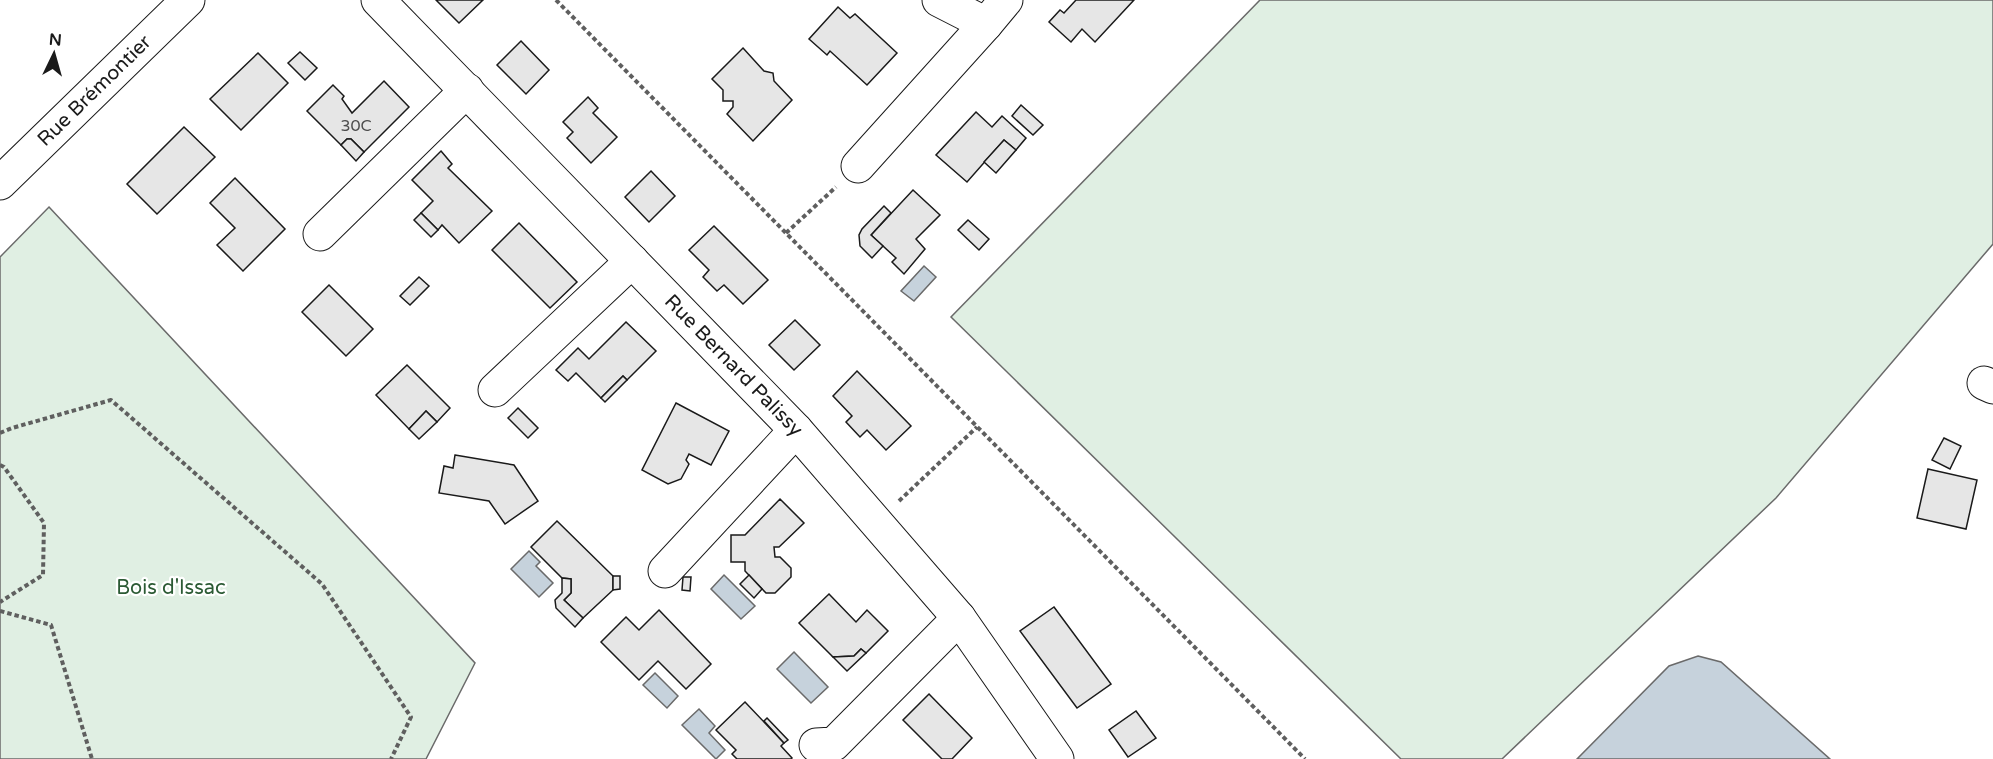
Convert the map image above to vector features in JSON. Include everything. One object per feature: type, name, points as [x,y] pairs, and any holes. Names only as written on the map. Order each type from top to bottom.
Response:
[{"type":"street","name":"Rue Brémontier","points":[[0,183],[188,0]]},
{"type":"street","name":"Rue Bernard Palissy","points":[[378,0],[796,429],[959,618],[1057,759]]},
{"type":"street","points":[[858,166],[996,12],[939,0]]},
{"type":"street","points":[[320,234],[467,90]]},
{"type":"street","points":[[495,390],[632,261]]},
{"type":"street","points":[[665,571],[796,429]]},
{"type":"street","points":[[816,745],[834,744],[959,618]]},
{"type":"path","points":[[556,0],[1302,758]]},
{"type":"path","points":[[786,233],[858,166]]},
{"type":"path","points":[[0,433],[111,400],[322,584],[411,717],[391,759]]},
{"type":"path","points":[[877,522],[977,427]]},
{"type":"path","points":[[0,465],[4,467],[44,524],[43,575],[0,602]]},
{"type":"path","points":[[0,611],[51,625],[92,759]]},
{"type":"green space","points":[[1260,0],[1993,0],[1993,244],[1776,498],[1502,759],[1401,759],[951,317]]},
{"type":"green space","name":"Bois d'Issac","points":[[49,207],[475,663],[426,759],[0,759],[0,257]]},
{"type":"shaded area","points":[[924,266],[936,277],[914,301],[901,291]]},
{"type":"shaded area","points":[[529,551],[540,562],[536,566],[553,583],[539,597],[511,569]]},
{"type":"shaded area","points":[[724,575],[755,606],[741,619],[711,589]]},
{"type":"shaded area","points":[[794,652],[828,687],[811,703],[777,669]]},
{"type":"shaded area","points":[[1698,656],[1721,662],[1830,759],[1577,759],[1669,666]]},
{"type":"shaded area","points":[[655,673],[678,696],[667,708],[643,685]]},
{"type":"shaded area","points":[[699,709],[715,726],[709,733],[725,750],[716,759],[682,725]]},
{"type":"building","points":[[436,0],[483,0],[459,23]]},
{"type":"building","points":[[1076,0],[1134,0],[1095,42],[1082,29],[1071,42],[1049,22],[1060,10],[1064,13]]},
{"type":"building","points":[[838,7],[850,18],[855,14],[897,53],[867,85],[830,51],[827,55],[809,39]]},
{"type":"building","points":[[521,41],[549,70],[526,94],[497,65]]},
{"type":"building","points":[[743,48],[764,71],[773,73],[774,81],[792,100],[753,141],[727,114],[733,107],[733,101],[723,101],[723,90],[712,79]]},
{"type":"building","points":[[300,52],[317,68],[305,80],[288,63]]},
{"type":"building","points":[[258,53],[288,83],[241,130],[210,99]]},
{"type":"building","points":[[384,81],[409,107],[364,152],[351,139],[347,139],[341,145],[307,111],[333,85],[344,96],[342,99],[352,113]]},
{"type":"building","points":[[588,97],[598,108],[593,113],[617,137],[591,163],[567,138],[573,132],[563,122]]},
{"type":"building","points":[[1021,105],[1043,125],[1033,135],[1012,116]]},
{"type":"building","points":[[976,112],[992,127],[1002,116],[1026,138],[1016,150],[1004,140],[967,182],[936,155]]},
{"type":"building","points":[[184,127],[215,157],[157,214],[127,184]]},
{"type":"building","points":[[347,139],[351,139],[364,152],[356,161],[341,145]]},
{"type":"building","points":[[1004,140],[1016,150],[996,173],[984,162]]},
{"type":"building","points":[[441,151],[452,164],[448,168],[492,211],[459,243],[442,225],[438,230],[421,213],[433,201],[412,180]]},
{"type":"building","points":[[651,171],[675,196],[649,222],[625,197]]},
{"type":"building","points":[[235,178],[285,229],[243,271],[217,245],[235,228],[210,203]]},
{"type":"building","points":[[913,190],[940,215],[916,239],[925,249],[904,274],[892,262],[896,258],[871,235]]},
{"type":"building","points":[[884,206],[891,213],[871,235],[883,246],[872,258],[860,246],[859,235]]},
{"type":"building","points":[[421,213],[438,230],[431,237],[414,220]]},
{"type":"building","points":[[968,220],[989,239],[979,250],[958,230]]},
{"type":"building","points":[[519,223],[577,282],[550,308],[492,250]]},
{"type":"building","points":[[714,226],[768,280],[743,304],[724,285],[717,291],[703,277],[709,270],[689,250]]},
{"type":"building","points":[[419,277],[429,286],[410,305],[400,296]]},
{"type":"building","points":[[329,285],[373,329],[346,356],[302,312]]},
{"type":"building","points":[[795,320],[820,345],[794,370],[769,345]]},
{"type":"building","points":[[626,322],[656,351],[627,380],[623,376],[601,398],[576,373],[568,381],[556,370],[578,348],[589,359]]},
{"type":"building","points":[[407,365],[450,408],[437,422],[426,411],[409,429],[376,395]]},
{"type":"building","points":[[857,371],[911,426],[886,450],[867,430],[860,437],[846,422],[852,416],[833,396]]},
{"type":"building","points":[[623,376],[627,380],[605,402],[601,398]]},
{"type":"building","points":[[676,403],[729,431],[711,465],[689,454],[686,460],[689,464],[681,479],[668,484],[642,470]]},
{"type":"building","points":[[518,408],[538,428],[528,438],[508,418]]},
{"type":"building","points":[[426,411],[437,422],[419,439],[409,429]]},
{"type":"building","points":[[1944,438],[1961,446],[1950,469],[1932,460]]},
{"type":"building","points":[[455,455],[514,465],[538,501],[505,524],[489,501],[439,493],[444,466],[453,468]]},
{"type":"building","points":[[1928,469],[1977,480],[1966,529],[1917,518]]},
{"type":"building","points":[[780,499],[804,523],[779,547],[774,547],[775,557],[780,557],[791,568],[791,577],[775,593],[766,593],[745,571],[745,562],[731,562],[731,535],[745,535]]},
{"type":"building","points":[[557,521],[613,576],[613,590],[583,618],[564,600],[571,593],[571,579],[562,578],[531,547]]},
{"type":"building","points":[[749,575],[762,589],[754,598],[740,584]]},
{"type":"building","points":[[613,576],[620,576],[620,589],[613,590]]},
{"type":"building","points":[[683,577],[691,577],[690,591],[682,590]]},
{"type":"building","points":[[562,578],[571,579],[571,593],[564,600],[583,618],[575,627],[556,608],[555,600],[562,593]]},
{"type":"building","points":[[829,594],[856,622],[867,610],[888,631],[866,653],[861,649],[854,656],[833,657],[799,623]]},
{"type":"building","points":[[1054,607],[1111,684],[1077,708],[1020,631]]},
{"type":"building","points":[[659,610],[711,664],[686,689],[658,661],[639,680],[601,642],[626,617],[639,630]]},
{"type":"building","points":[[861,649],[866,653],[847,671],[833,657],[854,656]]},
{"type":"building","points":[[929,694],[972,738],[952,759],[942,759],[903,720]]},
{"type":"building","points":[[745,702],[784,743],[781,746],[791,759],[737,759],[732,754],[736,750],[716,730]]},
{"type":"building","points":[[1136,711],[1156,738],[1128,757],[1109,730]]},
{"type":"building","points":[[767,718],[788,740],[784,743],[764,721]]}]
